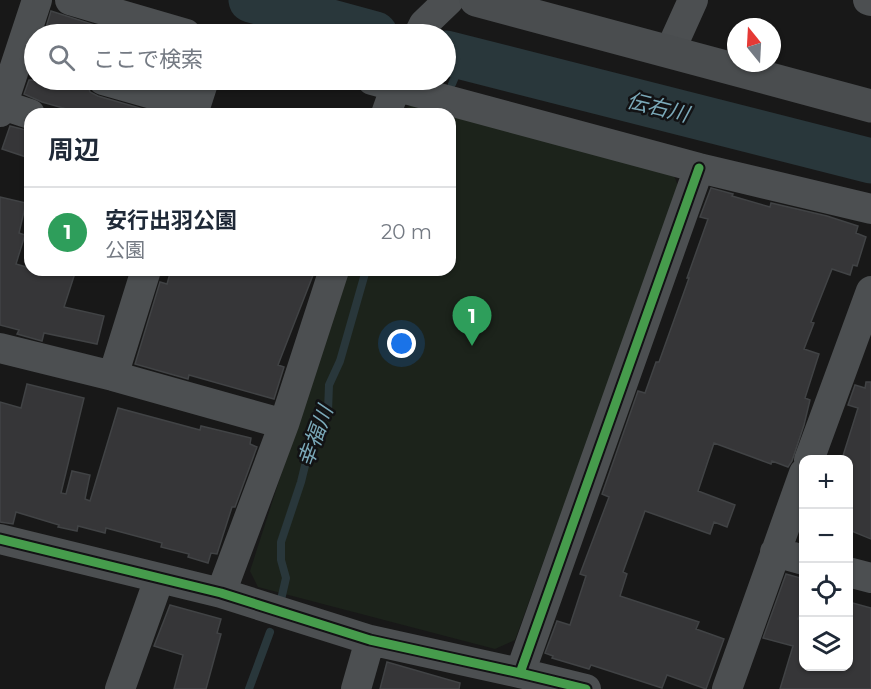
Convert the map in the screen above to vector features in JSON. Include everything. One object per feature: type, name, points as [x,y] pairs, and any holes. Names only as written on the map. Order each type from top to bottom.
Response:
[{"type":"street","points":[[32,24],[37,0]]},
{"type":"street","points":[[70,0],[152,24]]},
{"type":"street","points":[[426,24],[449,0]]},
{"type":"street","points":[[476,0],[871,106]]},
{"type":"street","points":[[670,51],[693,0]]},
{"type":"street","points":[[11,111],[24,64]]},
{"type":"street","points":[[150,90],[197,100]]},
{"type":"street","points":[[387,108],[389,90]]},
{"type":"street","points":[[419,90],[699,168],[871,209]]},
{"type":"street","points":[[520,673],[699,168]]},
{"type":"street","points":[[113,376],[144,276]]},
{"type":"street","points":[[221,593],[284,424],[332,276]]},
{"type":"street","points":[[810,455],[871,291]]},
{"type":"street","points":[[0,348],[113,376],[284,424]]},
{"type":"street","points":[[727,689],[799,486]]},
{"type":"street","points":[[0,539],[221,593],[370,640],[586,689]]},
{"type":"street","points":[[774,552],[799,559]]},
{"type":"street","points":[[853,573],[871,578]]},
{"type":"street","points":[[120,689],[159,579]]},
{"type":"street","points":[[356,689],[370,640]]},
{"type":"shaded area","points":[[418,101],[444,108],[407,108]]},
{"type":"shaded area","points":[[456,111],[672,170],[679,189],[515,640],[495,649],[258,587],[250,571],[345,276],[456,276]]},
{"type":"building","points":[[51,11],[91,24],[47,24]]},
{"type":"building","points":[[25,90],[89,90],[98,96],[139,108],[63,108],[24,94]]},
{"type":"building","points":[[10,126],[24,130],[24,156],[2,149]]},
{"type":"building","points":[[711,188],[770,207],[771,203],[827,216],[858,226],[856,233],[866,237],[857,266],[853,265],[850,275],[832,269],[811,322],[814,323],[804,349],[819,354],[805,398],[810,400],[804,425],[788,467],[772,461],[771,464],[714,443],[698,491],[735,505],[727,527],[714,522],[710,534],[645,511],[623,572],[627,574],[620,596],[699,622],[696,629],[724,639],[706,689],[667,675],[662,688],[591,665],[589,669],[552,658],[553,656],[545,653],[557,621],[570,625],[586,576],[580,574],[609,497],[602,494],[638,391],[645,393],[656,362],[659,362],[689,278],[687,278],[708,219],[700,217]]},
{"type":"building","points":[[0,197],[24,203],[19,233],[24,235],[24,238],[16,264],[24,266],[24,276],[74,276],[64,307],[104,316],[97,344],[44,333],[42,341],[17,334],[19,330],[0,325]]},
{"type":"building","points":[[169,276],[313,276],[278,365],[284,367],[274,399],[189,375],[188,379],[135,364],[160,282],[167,284]]},
{"type":"building","points":[[866,382],[871,382],[871,539],[853,532],[853,455],[843,455],[858,408],[848,405],[855,385],[865,388]]},
{"type":"building","points":[[27,384],[84,398],[61,493],[66,494],[72,471],[90,475],[85,499],[90,501],[118,408],[200,430],[201,426],[251,438],[250,444],[257,447],[235,507],[232,507],[217,554],[211,553],[208,563],[188,557],[189,554],[161,547],[162,543],[106,528],[105,533],[78,526],[77,531],[58,527],[59,525],[16,512],[13,524],[0,522],[0,402],[21,408]]},
{"type":"building","points":[[786,574],[799,578],[799,671],[853,671],[853,603],[871,608],[871,689],[780,689],[793,646],[763,638]]},
{"type":"building","points":[[170,605],[221,619],[217,633],[221,634],[206,689],[174,689],[183,655],[154,646]]},
{"type":"building","points":[[387,662],[460,683],[459,689],[380,689]]},
{"type":"waterway","name":"伝右川","points":[[251,0],[339,24]]},
{"type":"waterway","name":"伝右川","points":[[456,56],[871,161]]},
{"type":"waterway","name":"幸福川","points":[[456,75],[464,56]]},
{"type":"waterway","name":"幸福川","points":[[280,604],[286,578],[281,560],[281,542],[301,482],[312,437],[328,411],[329,385],[340,361],[364,276]]},
{"type":"waterway","name":"幸福川","points":[[249,689],[270,632]]},
{"type":"cycle path","points":[[520,673],[699,168]]},
{"type":"cycle path","points":[[0,539],[221,593],[370,640],[586,689]]},
{"type":"place","name":"安行出羽公園","points":[[472,346]]}]
